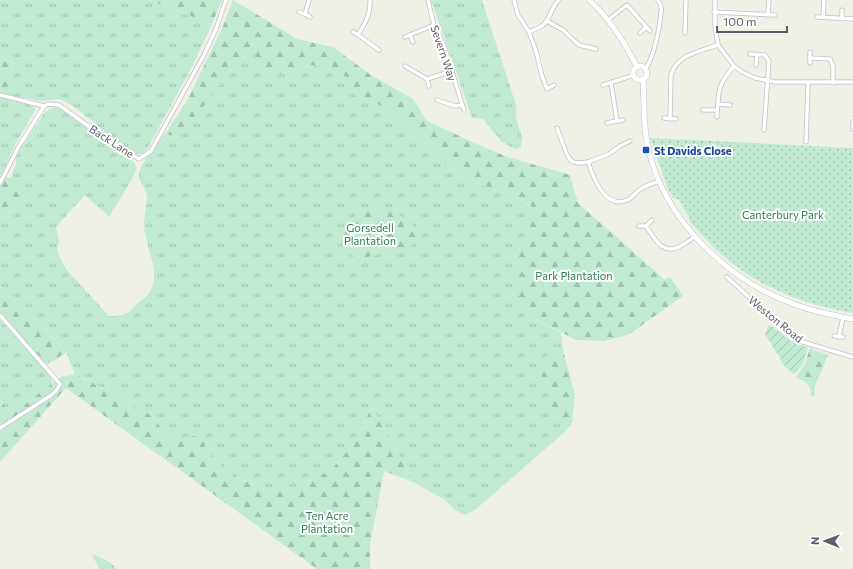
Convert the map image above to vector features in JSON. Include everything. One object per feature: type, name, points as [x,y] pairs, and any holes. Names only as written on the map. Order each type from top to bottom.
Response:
[{"type":"street","name":"Back Lane","points":[[44,106],[48,104],[59,105],[116,146],[139,159],[151,151],[204,54],[216,29],[226,0]]},
{"type":"street","points":[[305,14],[309,0]]},
{"type":"street","points":[[358,35],[369,16],[370,0]]},
{"type":"street","name":"Severn Way","points":[[428,0],[434,25],[452,71],[464,110]]},
{"type":"street","points":[[514,0],[518,15],[529,32],[536,51],[545,85],[547,89],[554,85]]},
{"type":"street","points":[[529,32],[541,27],[547,21],[553,7],[559,0]]},
{"type":"street","points":[[589,0],[608,20],[637,67]]},
{"type":"street","points":[[658,0],[662,11],[651,59],[646,68],[647,74],[642,79],[645,122],[648,150],[659,181],[677,213],[695,236],[713,254],[752,284],[791,304],[843,317],[853,318]]},
{"type":"street","points":[[685,33],[686,0]]},
{"type":"street","points":[[715,0],[714,12],[718,45],[734,66],[742,72],[755,78],[767,81],[808,83],[853,82]]},
{"type":"street","points":[[768,0],[768,15]]},
{"type":"street","points":[[823,17],[824,0]]},
{"type":"street","points":[[608,20],[627,5],[650,31]]},
{"type":"street","points":[[842,10],[842,19]]},
{"type":"street","points":[[299,12],[310,17]]},
{"type":"street","points":[[714,12],[775,15]]},
{"type":"street","points":[[817,17],[853,19]]},
{"type":"street","points":[[547,21],[563,30],[579,45],[596,49]]},
{"type":"street","points":[[405,37],[434,25]]},
{"type":"street","points":[[640,33],[646,27]]},
{"type":"street","points":[[353,32],[379,50]]},
{"type":"street","points":[[410,35],[413,42]]},
{"type":"street","points":[[670,119],[673,69],[685,57],[718,45]]},
{"type":"street","points":[[810,52],[810,63]]},
{"type":"street","points":[[750,54],[765,55],[769,61],[763,124],[764,130]]},
{"type":"street","points":[[756,66],[757,55]]},
{"type":"street","points":[[810,58],[830,59],[833,66],[833,83]]},
{"type":"street","points":[[404,66],[427,78],[452,71]]},
{"type":"street","points":[[637,67],[641,66],[646,68]]},
{"type":"street","points":[[717,117],[718,93],[721,84],[725,76],[734,66]]},
{"type":"street","points":[[634,75],[634,70],[637,67]]},
{"type":"street","points":[[634,75],[636,78],[642,79]]},
{"type":"street","points":[[603,85],[634,75]]},
{"type":"street","points":[[427,78],[429,86]]},
{"type":"street","points":[[610,83],[617,121]]},
{"type":"street","points":[[806,142],[808,83]]},
{"type":"street","points":[[0,95],[44,106],[19,146],[0,183]]},
{"type":"street","points":[[437,100],[455,106],[462,105]]},
{"type":"street","points":[[718,104],[730,105]]},
{"type":"street","points":[[703,110],[717,110]]},
{"type":"street","points":[[664,118],[676,119]]},
{"type":"street","points":[[607,123],[624,120]]},
{"type":"street","points":[[853,122],[853,129]]},
{"type":"street","points":[[807,125],[812,125]]},
{"type":"street","points":[[557,128],[569,158],[577,163],[588,162],[610,154],[620,146],[630,141]]},
{"type":"street","points":[[588,162],[602,193],[614,201],[621,202],[627,200],[641,189],[659,181]]},
{"type":"street","points":[[639,226],[646,226],[652,220]]},
{"type":"street","points":[[646,226],[656,241],[663,248],[670,250],[681,246],[695,236]]},
{"type":"street","name":"Weston Road","points":[[727,278],[778,324],[803,342],[853,357]]},
{"type":"street","points":[[0,315],[60,384],[56,391],[50,396],[0,428]]},
{"type":"street","points":[[834,336],[841,337],[843,317]]},
{"type":"green space","points":[[0,0],[149,0],[212,24],[191,69],[146,151],[143,154],[135,154],[114,141],[90,119],[60,99],[41,101],[4,94],[14,63],[0,58]]},
{"type":"green space","points":[[149,0],[222,0],[212,24]]},
{"type":"green space","name":"Park Plantation","points":[[233,0],[297,39],[333,47],[371,75],[413,99],[427,121],[508,157],[570,175],[578,203],[665,280],[670,277],[683,296],[628,335],[603,341],[576,340],[526,314],[516,291],[516,258],[532,220],[532,207],[520,199],[477,183],[453,170],[395,115],[378,104],[364,101],[349,91],[347,77],[324,67],[312,65],[284,73],[258,70],[253,41],[244,57],[227,74],[201,110],[174,136],[165,134],[187,101],[223,26]]},
{"type":"green space","points":[[431,0],[482,0],[516,105],[516,117],[522,138],[521,147],[515,149],[502,142],[483,119],[472,118]]},
{"type":"green space","points":[[253,41],[259,70],[284,73],[312,65],[324,67],[347,77],[364,101],[378,104],[395,115],[453,170],[477,183],[520,199],[532,208],[532,220],[516,258],[526,314],[561,333],[563,350],[549,349],[561,425],[566,431],[476,509],[465,515],[455,510],[445,500],[413,482],[372,407],[351,447],[331,470],[301,485],[275,493],[236,477],[216,461],[205,448],[173,444],[152,416],[75,374],[66,352],[42,324],[2,290],[0,286],[0,219],[14,209],[23,205],[25,198],[12,184],[11,178],[16,164],[16,155],[45,112],[51,108],[57,107],[62,108],[135,163],[136,170],[109,217],[85,195],[56,227],[59,241],[57,251],[66,269],[109,316],[125,314],[147,296],[151,290],[154,274],[152,258],[144,227],[147,197],[139,177],[142,165],[165,134],[174,136],[227,74],[244,57]]},
{"type":"green space","points":[[0,58],[14,63],[4,94],[0,93]]},
{"type":"green space","points":[[0,98],[24,102],[36,109],[15,145],[0,176]]},
{"type":"green space","name":"Canterbury Park","points":[[650,138],[853,148],[853,313],[814,304],[778,291],[761,282],[729,261],[714,248],[689,221],[690,219],[679,200],[673,198],[669,192]]},
{"type":"green space","points":[[0,176],[11,178],[13,184],[25,198],[23,205],[14,209],[0,219]]},
{"type":"green space","name":"Gorsedell Plantation","points":[[358,211],[384,211],[397,214],[408,220],[420,234],[409,248],[357,259],[348,252],[344,232]]},
{"type":"green space","points":[[0,286],[2,290],[42,324],[66,352],[57,359],[46,364],[0,312]]},
{"type":"green space","points":[[0,319],[51,377],[52,385],[12,414],[0,400]]},
{"type":"green space","points":[[769,325],[793,343],[808,347],[803,365],[794,374],[786,368],[765,334]]},
{"type":"green space","points":[[810,348],[828,355],[815,386],[815,395],[811,396],[809,386],[796,377],[804,366]]},
{"type":"green space","points":[[549,349],[563,350],[575,395],[572,423],[566,431],[561,425],[552,407],[542,377]]},
{"type":"green space","name":"Ten Acre Plantation","points":[[75,374],[152,416],[173,444],[204,432],[205,448],[216,461],[236,477],[275,493],[301,485],[331,470],[351,447],[372,407],[413,482],[384,471],[370,544],[370,569],[317,569],[66,388],[0,462],[0,400],[12,414],[61,377]]},
{"type":"green space","points":[[92,554],[110,562],[116,569],[99,569]]},
{"type":"place","name":"St Davids Close","points":[[646,150]]}]
